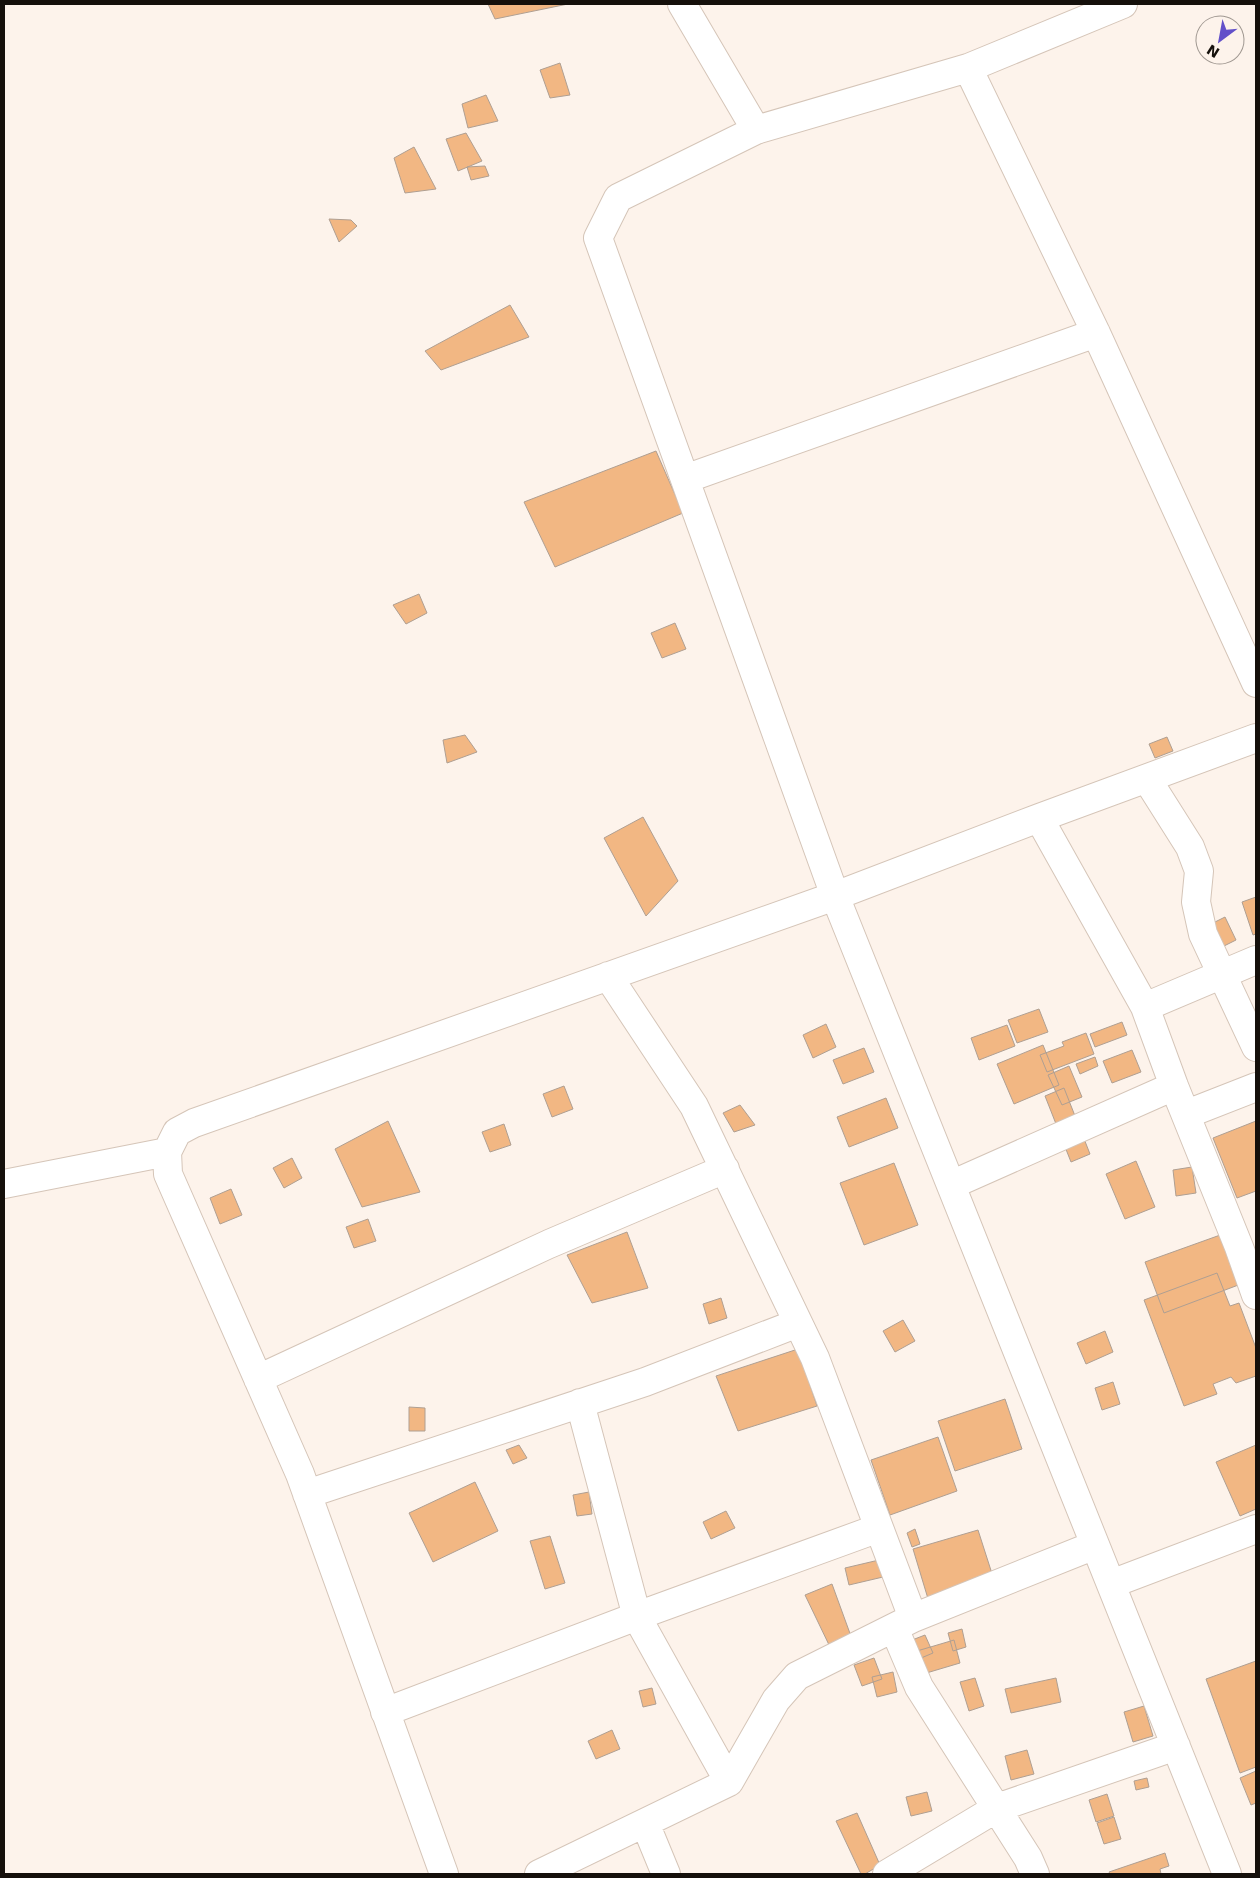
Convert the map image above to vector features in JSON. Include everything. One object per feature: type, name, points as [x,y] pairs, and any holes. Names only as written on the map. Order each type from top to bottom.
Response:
[{"type":"street","points":[[682,4],[756,130]]},
{"type":"street","points":[[1122,4],[968,68],[756,130],[618,198],[598,238],[835,896],[1227,1874]]},
{"type":"street","points":[[968,68],[1096,333],[1256,683]]},
{"type":"street","points":[[685,479],[1096,333]]},
{"type":"street","points":[[444,1874],[307,1494],[168,1174],[167,1152],[177,1132],[194,1123],[835,896],[1256,738]]},
{"type":"street","points":[[1147,779],[1190,847],[1199,871],[1196,902],[1203,934],[1256,1047]]},
{"type":"street","points":[[1039,818],[1145,1007],[1256,1295]]},
{"type":"street","points":[[1145,1007],[1256,960]]},
{"type":"street","points":[[608,976],[694,1106],[815,1358],[879,1528],[919,1688],[997,1808],[1028,1858],[1035,1874]]},
{"type":"street","points":[[951,1185],[1174,1086]]},
{"type":"street","points":[[1187,1114],[1256,1087]]},
{"type":"street","points":[[4,1184],[167,1152]]},
{"type":"street","points":[[258,1379],[549,1244],[725,1169]]},
{"type":"street","points":[[307,1494],[644,1382],[798,1323]]},
{"type":"street","points":[[580,1404],[637,1617],[729,1782]]},
{"type":"street","points":[[386,1712],[879,1528]]},
{"type":"street","points":[[1111,1584],[1256,1529]]},
{"type":"street","points":[[539,1874],[729,1782],[776,1700],[797,1676],[903,1623],[1095,1545]]},
{"type":"street","points":[[887,1874],[997,1808],[1176,1746]]},
{"type":"street","points":[[645,1823],[666,1874]]},
{"type":"building","points":[[488,4],[568,4],[495,19]]},
{"type":"building","points":[[560,63],[570,95],[550,98],[540,70]]},
{"type":"building","points":[[486,95],[498,121],[468,128],[462,104]]},
{"type":"building","points":[[466,133],[482,161],[458,171],[446,139]]},
{"type":"building","points":[[414,147],[436,189],[405,193],[394,158]]},
{"type":"building","points":[[485,166],[489,176],[471,180],[467,167]]},
{"type":"building","points":[[329,219],[351,220],[357,226],[339,242]]},
{"type":"building","points":[[510,305],[529,337],[441,370],[425,351]]},
{"type":"building","points":[[656,451],[683,513],[555,567],[524,502]]},
{"type":"building","points":[[419,594],[427,613],[406,624],[393,605]]},
{"type":"building","points":[[675,623],[686,649],[662,658],[651,633]]},
{"type":"building","points":[[465,735],[477,752],[447,763],[443,740]]},
{"type":"building","points":[[1167,737],[1173,751],[1155,758],[1149,744]]},
{"type":"building","points":[[643,817],[678,881],[646,916],[604,838]]},
{"type":"building","points":[[1256,897],[1256,934],[1253,935],[1242,902]]},
{"type":"building","points":[[1225,917],[1236,940],[1218,949],[1207,926]]},
{"type":"building","points":[[1039,1009],[1048,1032],[1017,1043],[1008,1020]]},
{"type":"building","points":[[1122,1022],[1127,1035],[1095,1047],[1090,1034]]},
{"type":"building","points":[[826,1024],[836,1047],[813,1058],[803,1035]]},
{"type":"building","points":[[1007,1025],[1015,1046],[979,1060],[971,1038]]},
{"type":"building","points":[[1086,1033],[1094,1054],[1047,1072],[1040,1055],[1064,1046],[1062,1042]]},
{"type":"building","points":[[1043,1045],[1059,1085],[1014,1104],[997,1064]]},
{"type":"building","points":[[864,1048],[874,1072],[843,1084],[833,1060]]},
{"type":"building","points":[[1132,1050],[1141,1072],[1112,1083],[1103,1061]]},
{"type":"building","points":[[1095,1057],[1098,1066],[1080,1074],[1076,1064]]},
{"type":"building","points":[[1069,1066],[1082,1097],[1062,1105],[1048,1075]]},
{"type":"building","points":[[564,1086],[573,1109],[552,1117],[543,1094]]},
{"type":"building","points":[[1064,1088],[1090,1154],[1071,1162],[1045,1096]]},
{"type":"building","points":[[886,1098],[898,1128],[849,1147],[837,1117]]},
{"type":"building","points":[[740,1105],[755,1125],[734,1132],[723,1113]]},
{"type":"building","points":[[388,1121],[420,1192],[362,1207],[335,1149]]},
{"type":"building","points":[[1256,1121],[1256,1191],[1237,1198],[1213,1138]]},
{"type":"building","points":[[504,1124],[511,1145],[490,1152],[482,1132]]},
{"type":"building","points":[[292,1158],[302,1178],[284,1188],[273,1168]]},
{"type":"building","points":[[1136,1161],[1155,1207],[1125,1219],[1106,1174]]},
{"type":"building","points":[[894,1163],[918,1225],[864,1245],[840,1183]]},
{"type":"building","points":[[1192,1167],[1196,1193],[1176,1196],[1173,1170]]},
{"type":"building","points":[[231,1189],[242,1215],[220,1224],[210,1198]]},
{"type":"building","points":[[368,1219],[376,1241],[354,1248],[346,1227]]},
{"type":"building","points":[[627,1232],[648,1288],[592,1303],[567,1255]]},
{"type":"building","points":[[1223,1234],[1241,1284],[1164,1313],[1145,1262]]},
{"type":"building","points":[[1217,1273],[1230,1306],[1239,1303],[1256,1348],[1256,1376],[1236,1383],[1231,1377],[1213,1384],[1217,1394],[1184,1406],[1144,1300]]},
{"type":"building","points":[[721,1298],[727,1318],[709,1324],[703,1304]]},
{"type":"building","points":[[903,1320],[915,1341],[895,1352],[883,1331]]},
{"type":"building","points":[[1105,1331],[1113,1352],[1086,1364],[1077,1343]]},
{"type":"building","points":[[798,1349],[817,1406],[738,1431],[716,1376]]},
{"type":"building","points":[[1113,1382],[1120,1404],[1102,1410],[1095,1388]]},
{"type":"building","points":[[1005,1399],[1022,1449],[955,1471],[938,1421]]},
{"type":"building","points":[[409,1407],[425,1408],[425,1431],[409,1431]]},
{"type":"building","points":[[938,1437],[957,1491],[890,1515],[871,1460]]},
{"type":"building","points":[[519,1445],[527,1458],[513,1464],[506,1450]]},
{"type":"building","points":[[1256,1445],[1256,1509],[1240,1516],[1216,1462]]},
{"type":"building","points":[[475,1482],[498,1531],[433,1562],[409,1513]]},
{"type":"building","points":[[589,1492],[592,1514],[577,1516],[573,1495]]},
{"type":"building","points":[[726,1511],[735,1528],[711,1539],[703,1522]]},
{"type":"building","points":[[915,1529],[920,1544],[912,1547],[907,1533]]},
{"type":"building","points":[[978,1530],[995,1583],[929,1602],[913,1549]]},
{"type":"building","points":[[550,1536],[565,1583],[545,1589],[530,1541]]},
{"type":"building","points":[[879,1560],[883,1577],[849,1585],[845,1568]]},
{"type":"building","points":[[832,1584],[852,1639],[831,1649],[805,1595]]},
{"type":"building","points":[[962,1629],[966,1647],[953,1651],[948,1633]]},
{"type":"building","points":[[925,1635],[933,1653],[914,1661],[907,1642]]},
{"type":"building","points":[[954,1640],[960,1663],[923,1674],[917,1651]]},
{"type":"building","points":[[874,1658],[882,1679],[862,1686],[854,1665]]},
{"type":"building","points":[[1256,1661],[1256,1767],[1240,1773],[1206,1679]]},
{"type":"building","points":[[893,1672],[897,1692],[877,1697],[872,1677]]},
{"type":"building","points":[[975,1678],[984,1706],[969,1711],[960,1682]]},
{"type":"building","points":[[1056,1678],[1061,1702],[1011,1713],[1005,1689]]},
{"type":"building","points":[[652,1688],[656,1704],[643,1707],[639,1691]]},
{"type":"building","points":[[1144,1706],[1153,1736],[1133,1742],[1124,1712]]},
{"type":"building","points":[[612,1730],[620,1749],[596,1759],[588,1741]]},
{"type":"building","points":[[1027,1750],[1034,1774],[1011,1780],[1005,1756]]},
{"type":"building","points":[[1256,1771],[1256,1803],[1251,1805],[1240,1778]]},
{"type":"building","points":[[1147,1778],[1149,1787],[1136,1790],[1134,1781]]},
{"type":"building","points":[[927,1792],[932,1811],[911,1816],[906,1797]]},
{"type":"building","points":[[1107,1794],[1114,1816],[1096,1822],[1089,1800]]},
{"type":"building","points":[[857,1813],[880,1865],[865,1874],[861,1874],[836,1821]]},
{"type":"building","points":[[1114,1817],[1121,1839],[1104,1844],[1097,1823]]},
{"type":"building","points":[[1165,1853],[1169,1866],[1160,1869],[1161,1874],[1110,1874],[1109,1872]]}]
